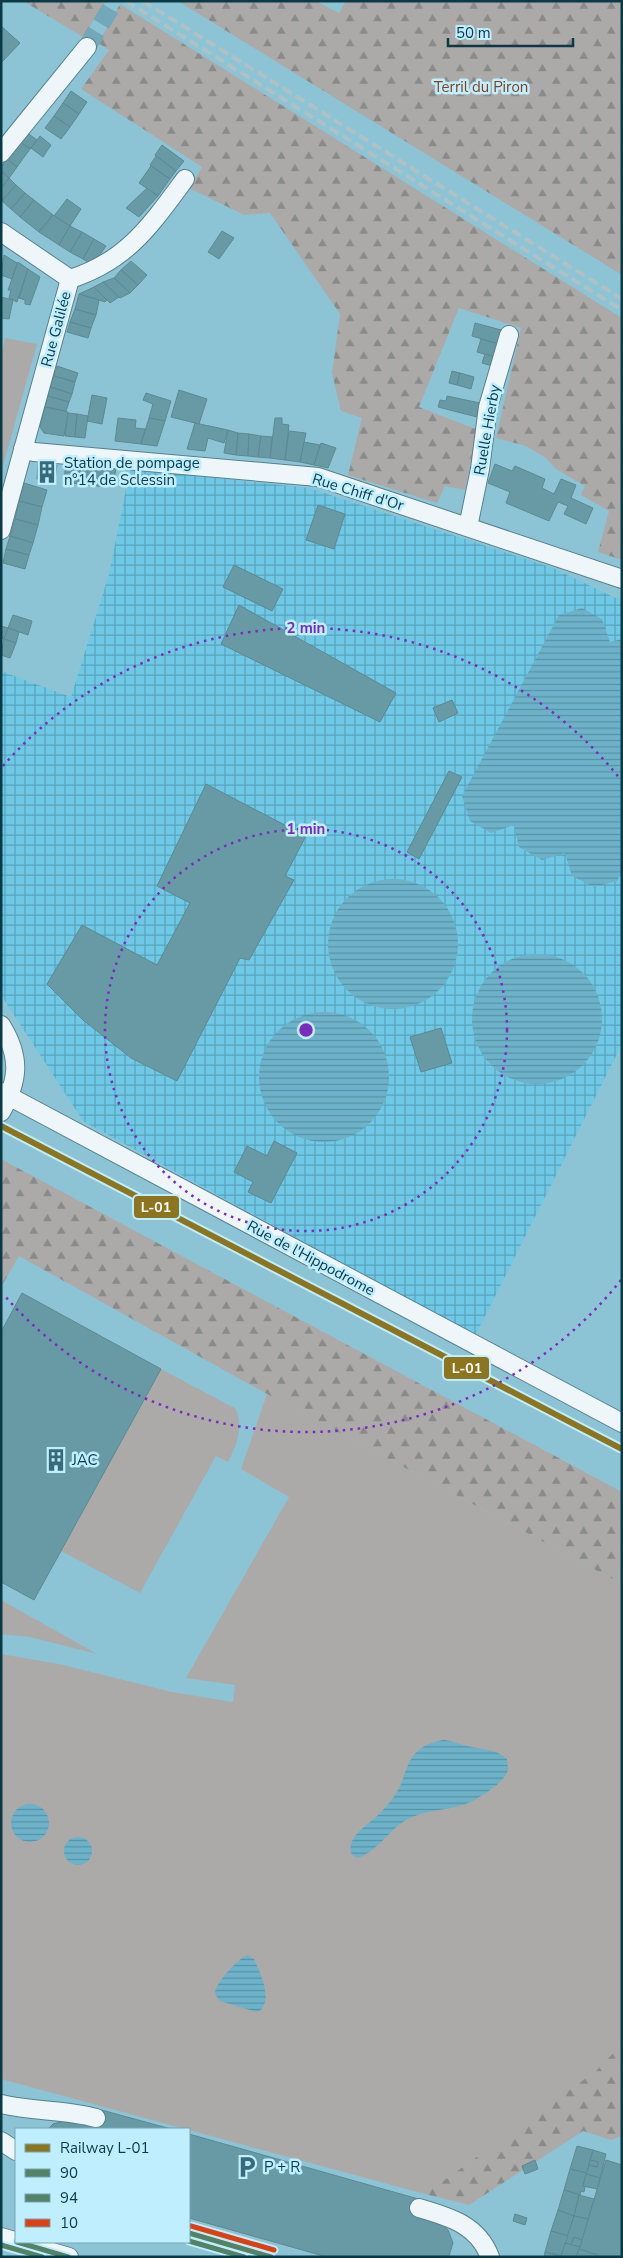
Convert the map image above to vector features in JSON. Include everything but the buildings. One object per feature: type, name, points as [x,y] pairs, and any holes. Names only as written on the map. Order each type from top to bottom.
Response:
[{"type":"street","points":[[1,153],[87,47]]},
{"type":"street","name":"Rue Galilée","points":[[1,530],[70,280],[91,273],[123,254],[158,215],[185,180]]},
{"type":"street","points":[[1,232],[70,280]]},
{"type":"street","name":"Ruelle Hierby","points":[[468,527],[480,469],[488,407],[509,335]]},
{"type":"street","name":"Rue Chiff d'Or","points":[[23,449],[34,452],[318,477],[622,579]]},
{"type":"street","points":[[1,1025],[12,1044],[16,1059],[16,1074],[4,1100]]},
{"type":"street","name":"Rue de l'Hippodrome","points":[[4,1100],[622,1423]]},
{"type":"street","points":[[1,2104],[26,2110],[76,2112],[96,2118]]},
{"type":"street","points":[[1,2141],[15,2151]]},
{"type":"street","points":[[420,2208],[462,2223],[475,2232],[485,2244],[490,2257]]},
{"type":"street","points":[[1,2237],[15,2241]]},
{"type":"street","points":[[21,2243],[69,2257]]},
{"type":"shaded area","points":[[130,469],[309,488],[553,568],[622,601],[622,1044],[475,1336],[83,1121],[1,995],[1,671],[71,697],[109,574]]},
{"type":"shaded area","points":[[582,608],[602,619],[610,642],[622,639],[622,871],[617,881],[594,887],[572,876],[565,853],[542,860],[519,847],[514,825],[491,833],[470,821],[462,796],[559,615]]},
{"type":"shaded area","points":[[393,879],[406,880],[418,884],[439,898],[453,919],[457,931],[457,957],[453,969],[439,990],[418,1004],[406,1008],[393,1009],[380,1008],[368,1004],[347,990],[333,969],[329,957],[328,944],[329,931],[333,919],[347,898],[368,884],[380,880]]},
{"type":"shaded area","points":[[537,954],[550,955],[562,959],[583,973],[597,994],[601,1006],[601,1032],[597,1044],[583,1065],[562,1079],[550,1083],[537,1084],[524,1083],[512,1079],[491,1065],[477,1044],[473,1032],[472,1019],[473,1006],[477,994],[491,973],[512,959],[524,955]]},
{"type":"shaded area","points":[[324,1012],[337,1013],[349,1017],[370,1031],[384,1052],[388,1064],[388,1090],[384,1102],[370,1123],[349,1137],[337,1141],[324,1142],[311,1141],[299,1137],[278,1123],[264,1102],[260,1090],[259,1077],[260,1064],[264,1052],[278,1031],[299,1017],[311,1013]]},
{"type":"shaded area","points":[[444,1740],[498,1753],[507,1759],[508,1770],[506,1775],[495,1786],[474,1800],[463,1805],[427,1812],[406,1820],[365,1855],[358,1858],[352,1855],[351,1848],[355,1836],[393,1798],[414,1755],[428,1744]]},
{"type":"shaded area","points":[[30,1804],[44,1809],[49,1823],[44,1837],[30,1842],[16,1837],[11,1823],[16,1809]]},
{"type":"shaded area","points":[[78,1837],[88,1841],[92,1851],[88,1861],[78,1865],[68,1861],[64,1851],[68,1841]]},
{"type":"shaded area","points":[[247,1955],[254,1959],[264,1985],[264,2006],[260,2011],[256,2012],[220,2001],[215,1994],[218,1984],[227,1972]]},
{"type":"green space","points":[[23,1],[106,1],[83,37]]},
{"type":"green space","name":"Terril du Piron","points":[[178,1],[316,1],[339,13],[346,1],[622,1],[622,275]]},
{"type":"green space","points":[[120,4],[622,318],[622,560],[598,552],[609,511],[581,495],[585,486],[556,469],[546,458],[526,446],[496,438],[521,328],[459,308],[419,407],[478,430],[465,490],[445,486],[437,503],[348,475],[362,418],[341,411],[332,373],[340,314],[270,213],[244,215],[189,188],[202,167],[81,89],[109,50],[98,43]]},
{"type":"green space","points":[[5,338],[37,344],[1,473],[1,358]]},
{"type":"green space","points":[[1,1159],[622,1492],[622,1584],[267,1394],[19,1256],[1,1287]]},
{"type":"green space","points":[[161,1369],[236,1409],[239,1430],[228,1462],[216,1456],[140,1593],[61,1551]]},
{"type":"green space","points":[[267,1394],[622,1584],[622,2047],[597,2071],[439,2184],[421,2193],[190,2130],[190,2128],[182,2128],[1,2079],[1,1654],[59,1664],[172,1692],[233,1702],[235,1685],[186,1678],[289,1497],[241,1469]]},
{"type":"green space","points":[[1,1600],[97,1654],[30,1637],[1,1634]]},
{"type":"green space","points":[[622,2044],[622,2136],[611,2140],[583,2131],[469,2205],[421,2193],[439,2184],[596,2071]]},
{"type":"tunnel","points":[[87,47],[115,1]]},
{"type":"railway","points":[[126,1],[622,310]]},
{"type":"railway","points":[[143,1],[622,299]]},
{"type":"rail line","name":"L-01","points":[[1,1126],[622,1449]]},
{"type":"transit line","name":"10","points":[[191,2226],[274,2250]]},
{"type":"transit line","name":"90","points":[[190,2233],[271,2257]]},
{"type":"transit line","name":"94","points":[[190,2241],[244,2257]]},
{"type":"transit line","name":"90","points":[[20,2243],[68,2257]]},
{"type":"transit line","name":"94","points":[[1,2245],[42,2257]]},
{"type":"place","name":"Station de pompage n°14 de Sclessin","points":[[47,472]]},
{"type":"place","name":"JAC","points":[[56,1460]]},
{"type":"place","name":"P + R","points":[[247,2167]]}]
